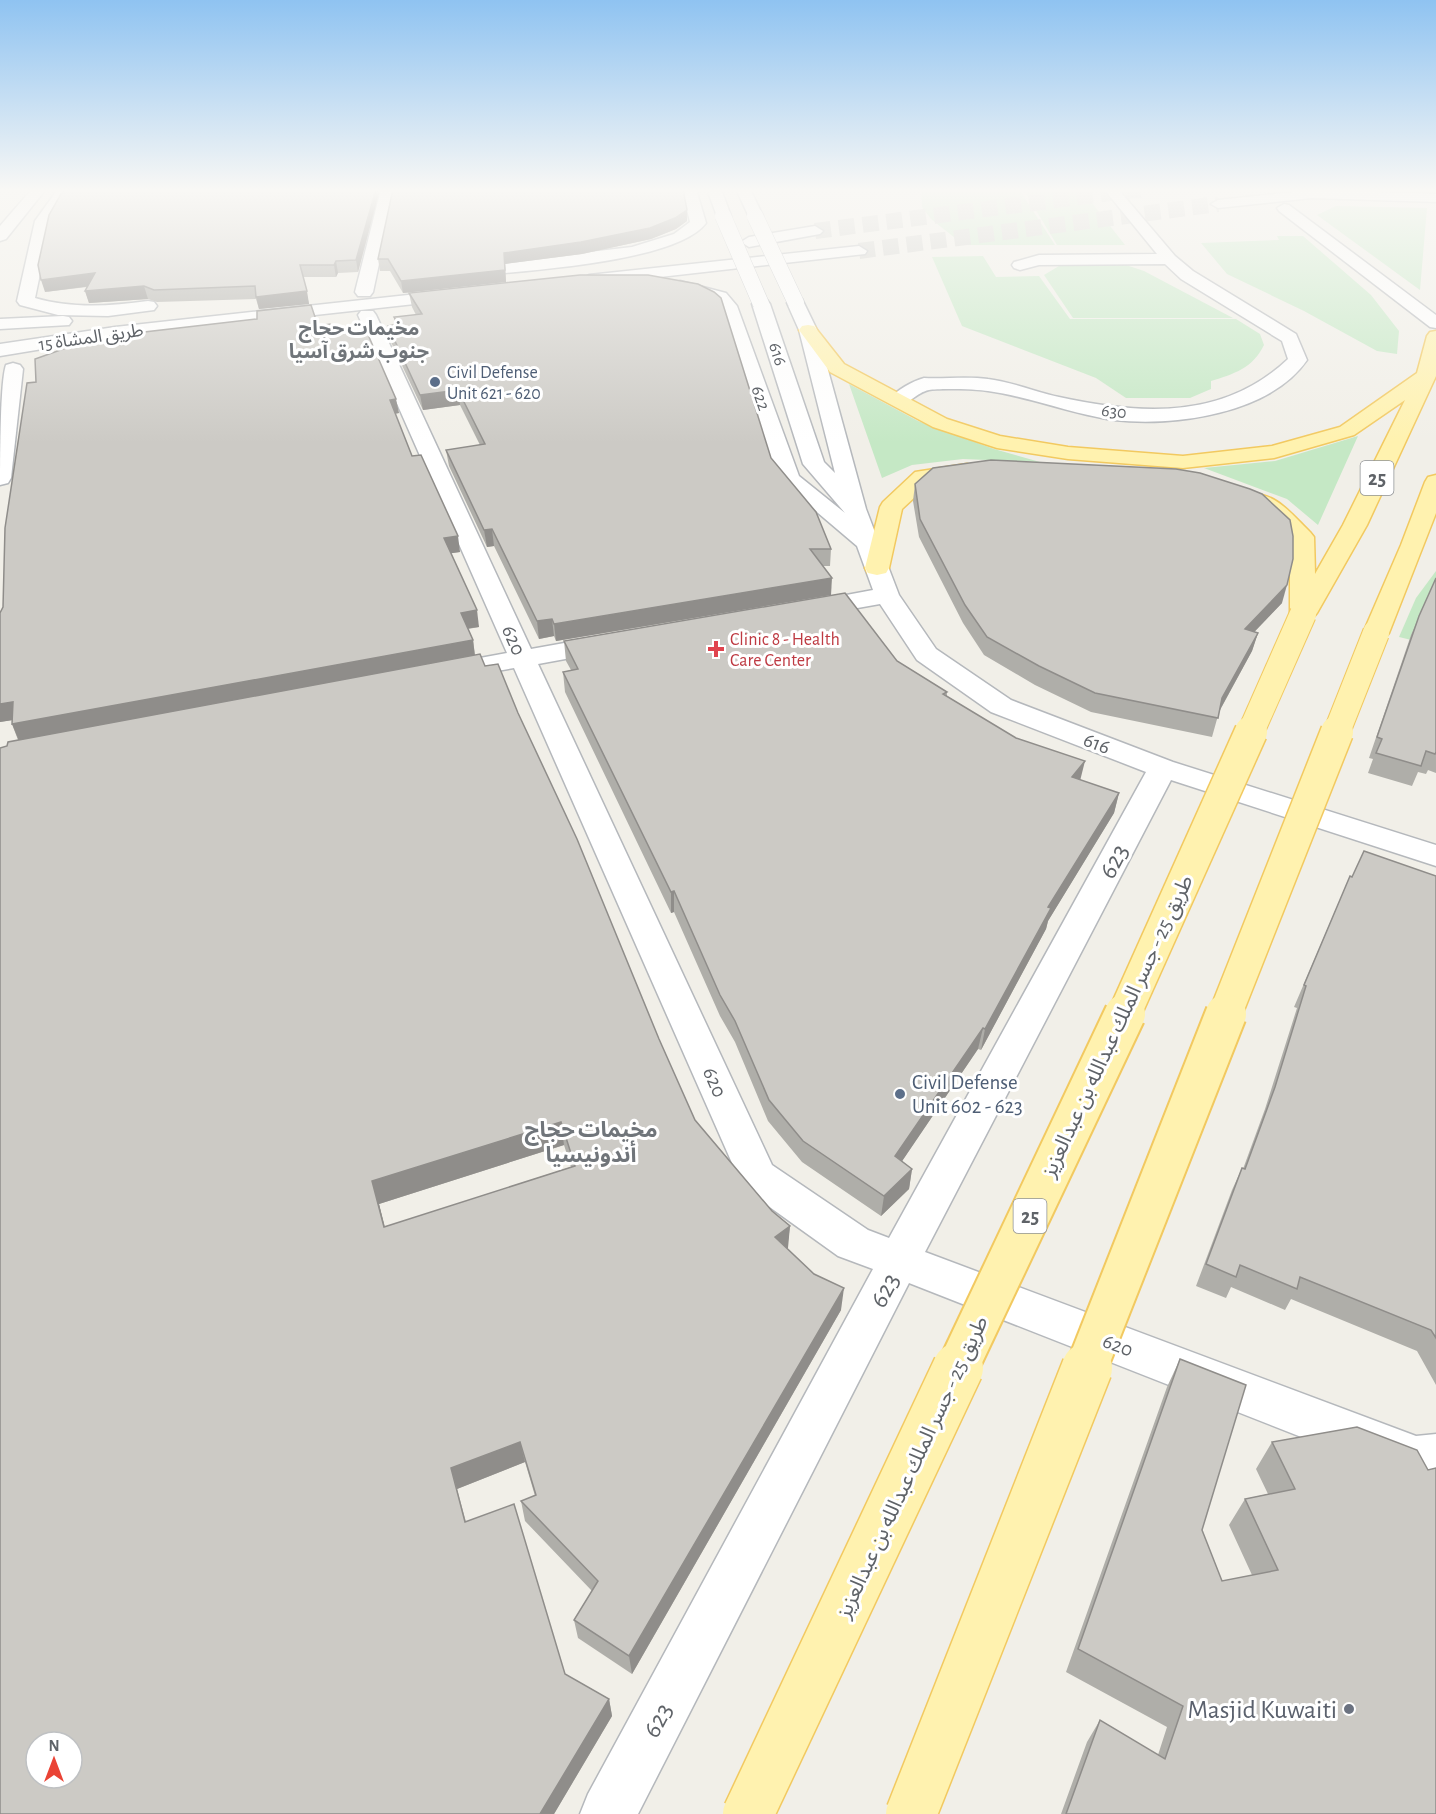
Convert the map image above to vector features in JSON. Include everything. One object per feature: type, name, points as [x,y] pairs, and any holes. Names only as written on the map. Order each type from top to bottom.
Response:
[{"type":"main road","points":[[808,330],[837,368],[940,423],[997,442],[1068,453],[1183,462],[1274,452],[1347,431],[1426,376]]},
{"type":"main road","name":"طريق 25 - جسر الملك عبدالله بن عبدالعزيز","points":[[748,1814],[1140,981],[1303,614],[1355,525],[1426,376],[1436,336]]},
{"type":"main road","points":[[877,568],[891,507],[923,477],[993,468]]},
{"type":"main road","points":[[1040,470],[1155,476],[1200,482]]},
{"type":"main road","points":[[911,1814],[1436,482]]},
{"type":"main road","points":[[1233,493],[1266,503],[1302,537],[1303,614]]},
{"type":"main road","points":[[1413,545],[1436,534]]},
{"type":"street","points":[[32,274],[26,301],[58,310],[108,311],[167,304]]},
{"type":"street","points":[[343,285],[369,293],[373,274]]},
{"type":"street","name":"طريق المشاة 15","points":[[0,350],[116,326],[369,293],[541,274]]},
{"type":"street","points":[[658,274],[577,286],[645,282],[671,274]]},
{"type":"street","name":"616","points":[[748,274],[761,304],[814,464],[855,509]]},
{"type":"street","name":"616","points":[[782,274],[808,330],[855,509],[887,595],[926,654],[1001,706],[1163,768],[1436,856]]},
{"type":"street","name":"630","points":[[899,400],[924,384],[988,385],[1058,403],[1115,414],[1181,414],[1234,403],[1277,380],[1298,360],[1290,338],[1185,274]]},
{"type":"street","points":[[1371,274],[1436,323]]},
{"type":"street","name":"622","points":[[645,282],[685,287],[720,297],[731,310],[789,478],[868,543]]},
{"type":"street","name":"طريق المشاة 15","points":[[7,372],[96,345],[369,293],[471,298],[116,326]]},
{"type":"street","name":"620","points":[[369,293],[522,658],[757,1176],[854,1243],[1416,1459],[1436,1457]]},
{"type":"street","points":[[0,324],[116,326]]},
{"type":"street","points":[[0,478],[7,372]]},
{"type":"street","points":[[781,613],[887,595]]},
{"type":"street","points":[[418,678],[628,640]]},
{"type":"street","name":"623","points":[[608,1814],[899,1261],[1163,768]]},
{"type":"green space","points":[[939,274],[994,274],[996,277],[1039,276],[1070,319],[1236,319],[1260,334],[1264,345],[1260,353],[1248,365],[1235,373],[1211,381],[1211,389],[1190,398],[1126,398],[1096,378],[962,326]]},
{"type":"green space","points":[[1149,274],[1233,318],[1073,318],[1044,275]]},
{"type":"green space","points":[[1227,274],[1346,274],[1371,295],[1399,331],[1397,354],[1377,351],[1304,311]]},
{"type":"green space","points":[[1398,274],[1421,274],[1420,290]]},
{"type":"green space","points":[[849,384],[918,421],[994,449],[1040,462],[963,459],[912,465],[882,478]]},
{"type":"green space","points":[[1358,436],[1318,525],[1287,499],[1204,468],[1275,461]]},
{"type":"green space","points":[[1436,571],[1436,646],[1399,637],[1416,598]]},
{"type":"building","points":[[40,274],[90,274],[41,280]]},
{"type":"building","points":[[95,274],[302,274],[307,291],[256,297],[255,286],[154,290],[144,286],[85,291]]},
{"type":"building","points":[[397,274],[470,274],[401,281]]},
{"type":"building","points":[[580,275],[648,275],[698,284],[721,298],[771,458],[816,512],[831,549],[810,549],[832,578],[554,624],[552,619],[537,621],[492,529],[484,530],[446,450],[485,444],[458,390],[420,395],[388,326],[398,324],[394,317],[422,314],[409,293]]},
{"type":"building","points":[[311,305],[318,326],[330,324],[333,333],[366,330],[396,399],[390,400],[412,456],[421,455],[458,536],[444,538],[477,610],[461,613],[473,640],[12,724],[13,702],[0,704],[0,613],[3,607],[5,528],[27,383],[36,382],[35,359],[80,343],[110,340],[110,336],[257,319],[257,311]]},
{"type":"building","points":[[991,460],[1176,469],[1200,473],[1262,494],[1290,520],[1293,559],[1287,585],[1245,629],[1258,633],[1222,698],[1218,718],[1095,693],[1039,666],[987,637],[965,605],[920,519],[915,484],[933,468]]},
{"type":"building","points":[[1436,578],[1436,752],[1435,754],[1426,751],[1421,766],[1376,753],[1382,739],[1377,737],[1419,616]]},
{"type":"building","points":[[845,593],[897,661],[947,692],[943,694],[1016,738],[1085,761],[1072,777],[1119,793],[1048,907],[1051,908],[985,1029],[983,1028],[895,1156],[912,1169],[884,1196],[803,1141],[769,1100],[674,891],[671,892],[563,672],[578,669],[564,641]]},
{"type":"building","points":[[480,654],[485,666],[498,664],[518,713],[577,839],[659,1039],[695,1120],[772,1211],[790,1226],[775,1237],[814,1274],[844,1288],[629,1656],[574,1620],[598,1581],[521,1501],[536,1495],[520,1442],[451,1468],[465,1522],[514,1504],[565,1674],[609,1699],[540,1814],[0,1814],[0,748],[7,746],[8,742]],"holes":[[[561,1122],[575,1166],[384,1227],[372,1181]]]},
{"type":"building","points":[[1364,851],[1436,876],[1436,1338],[1431,1330],[1300,1277],[1297,1289],[1240,1265],[1236,1277],[1206,1264],[1242,1168],[1245,1169],[1275,1087],[1306,986],[1304,985],[1350,876],[1352,877]]},
{"type":"building","points":[[1180,1359],[1246,1385],[1202,1530],[1222,1581],[1278,1570],[1245,1499],[1295,1489],[1272,1442],[1357,1427],[1417,1450],[1428,1470],[1436,1468],[1436,1814],[1066,1814],[1100,1720],[1165,1759],[1183,1706],[1078,1649]]},
{"type":"place","name":"Civil Defense Unit 621 - 620","points":[[435,382]]},
{"type":"place","name":"Clinic 8 - Health Care Center","points":[[716,649]]},
{"type":"place","name":"Civil Defense Unit 602 - 623","points":[[900,1094]]},
{"type":"place","name":"Masjid Kuwaiti","points":[[1349,1709]]},
{"type":"district","name":"مخيمات حجاج جنوب شرق آسيا","points":[[359,340]]},
{"type":"district","name":"مخيمات حجاج أندونيسيا","points":[[591,1142]]}]
